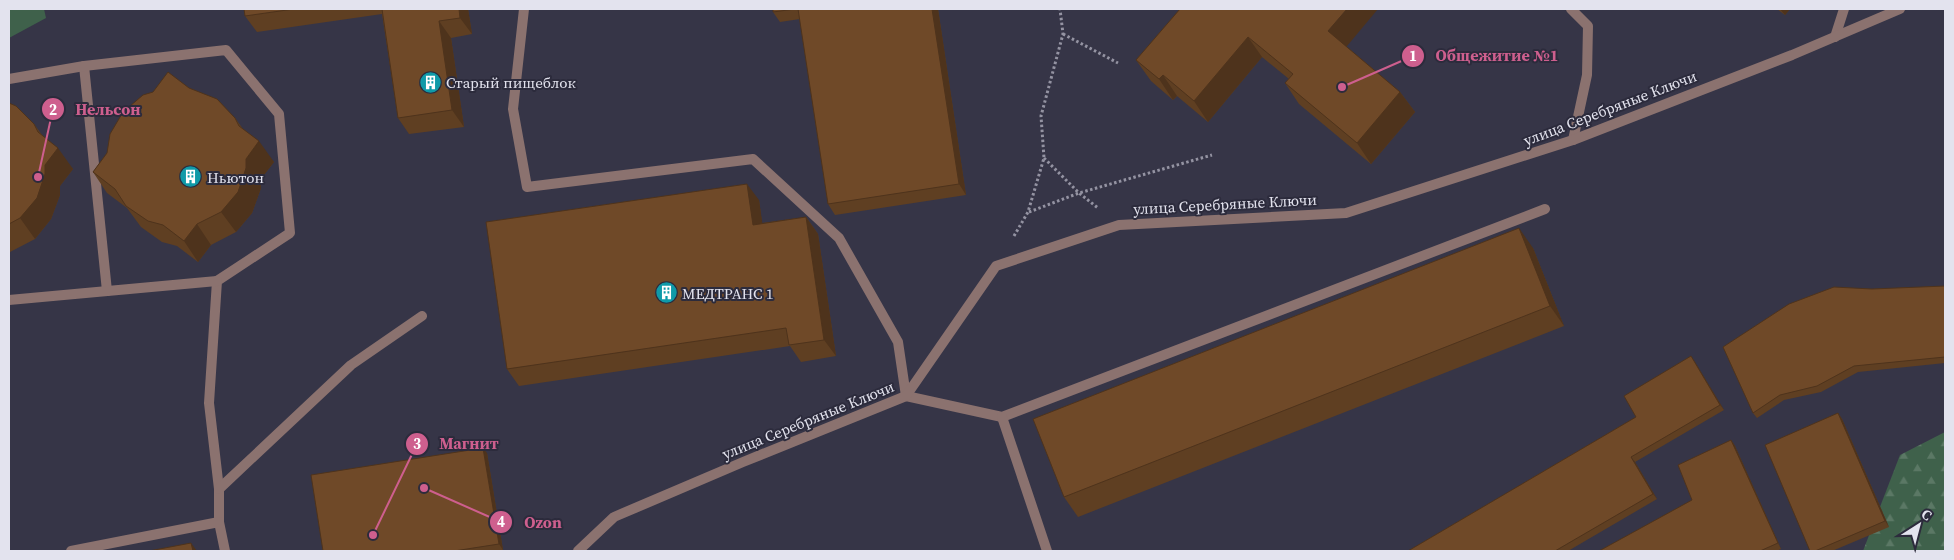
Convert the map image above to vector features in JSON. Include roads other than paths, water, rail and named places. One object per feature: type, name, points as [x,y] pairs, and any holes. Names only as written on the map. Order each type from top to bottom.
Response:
[{"type":"street","points":[[524,9],[513,109],[527,187],[753,159],[839,238],[898,342],[906,396],[1002,417],[1545,209]]},
{"type":"street","points":[[1571,9],[1588,26],[1587,75],[1573,140]]},
{"type":"street","points":[[1835,37],[1844,9]]},
{"type":"street","name":"улица Серебряные Ключи","points":[[578,551],[614,517],[906,396],[996,266],[1120,225],[1346,213],[1573,140],[1835,37],[1900,9]]},
{"type":"street","points":[[9,79],[84,66],[226,50],[279,114],[290,233],[217,281],[9,300]]},
{"type":"street","points":[[84,66],[107,291]]},
{"type":"street","points":[[217,281],[209,403],[219,489],[219,522],[224,551]]},
{"type":"street","points":[[219,489],[351,365],[422,316]]},
{"type":"street","points":[[1002,417],[1048,551]]},
{"type":"street","points":[[71,551],[219,522]]},
{"type":"place","name":"Старый пищеблок","points":[[430,82]]},
{"type":"place","name":"Общежитие №1","points":[[1342,87]]},
{"type":"place","name":"Нельсон","points":[[38,177]]},
{"type":"place","name":"Ньютон","points":[[191,177]]},
{"type":"place","name":"МЕДТРАНС 1","points":[[666,293]]},
{"type":"place","name":"Ozon","points":[[424,488]]},
{"type":"place","name":"Магнит","points":[[373,535]]}]
